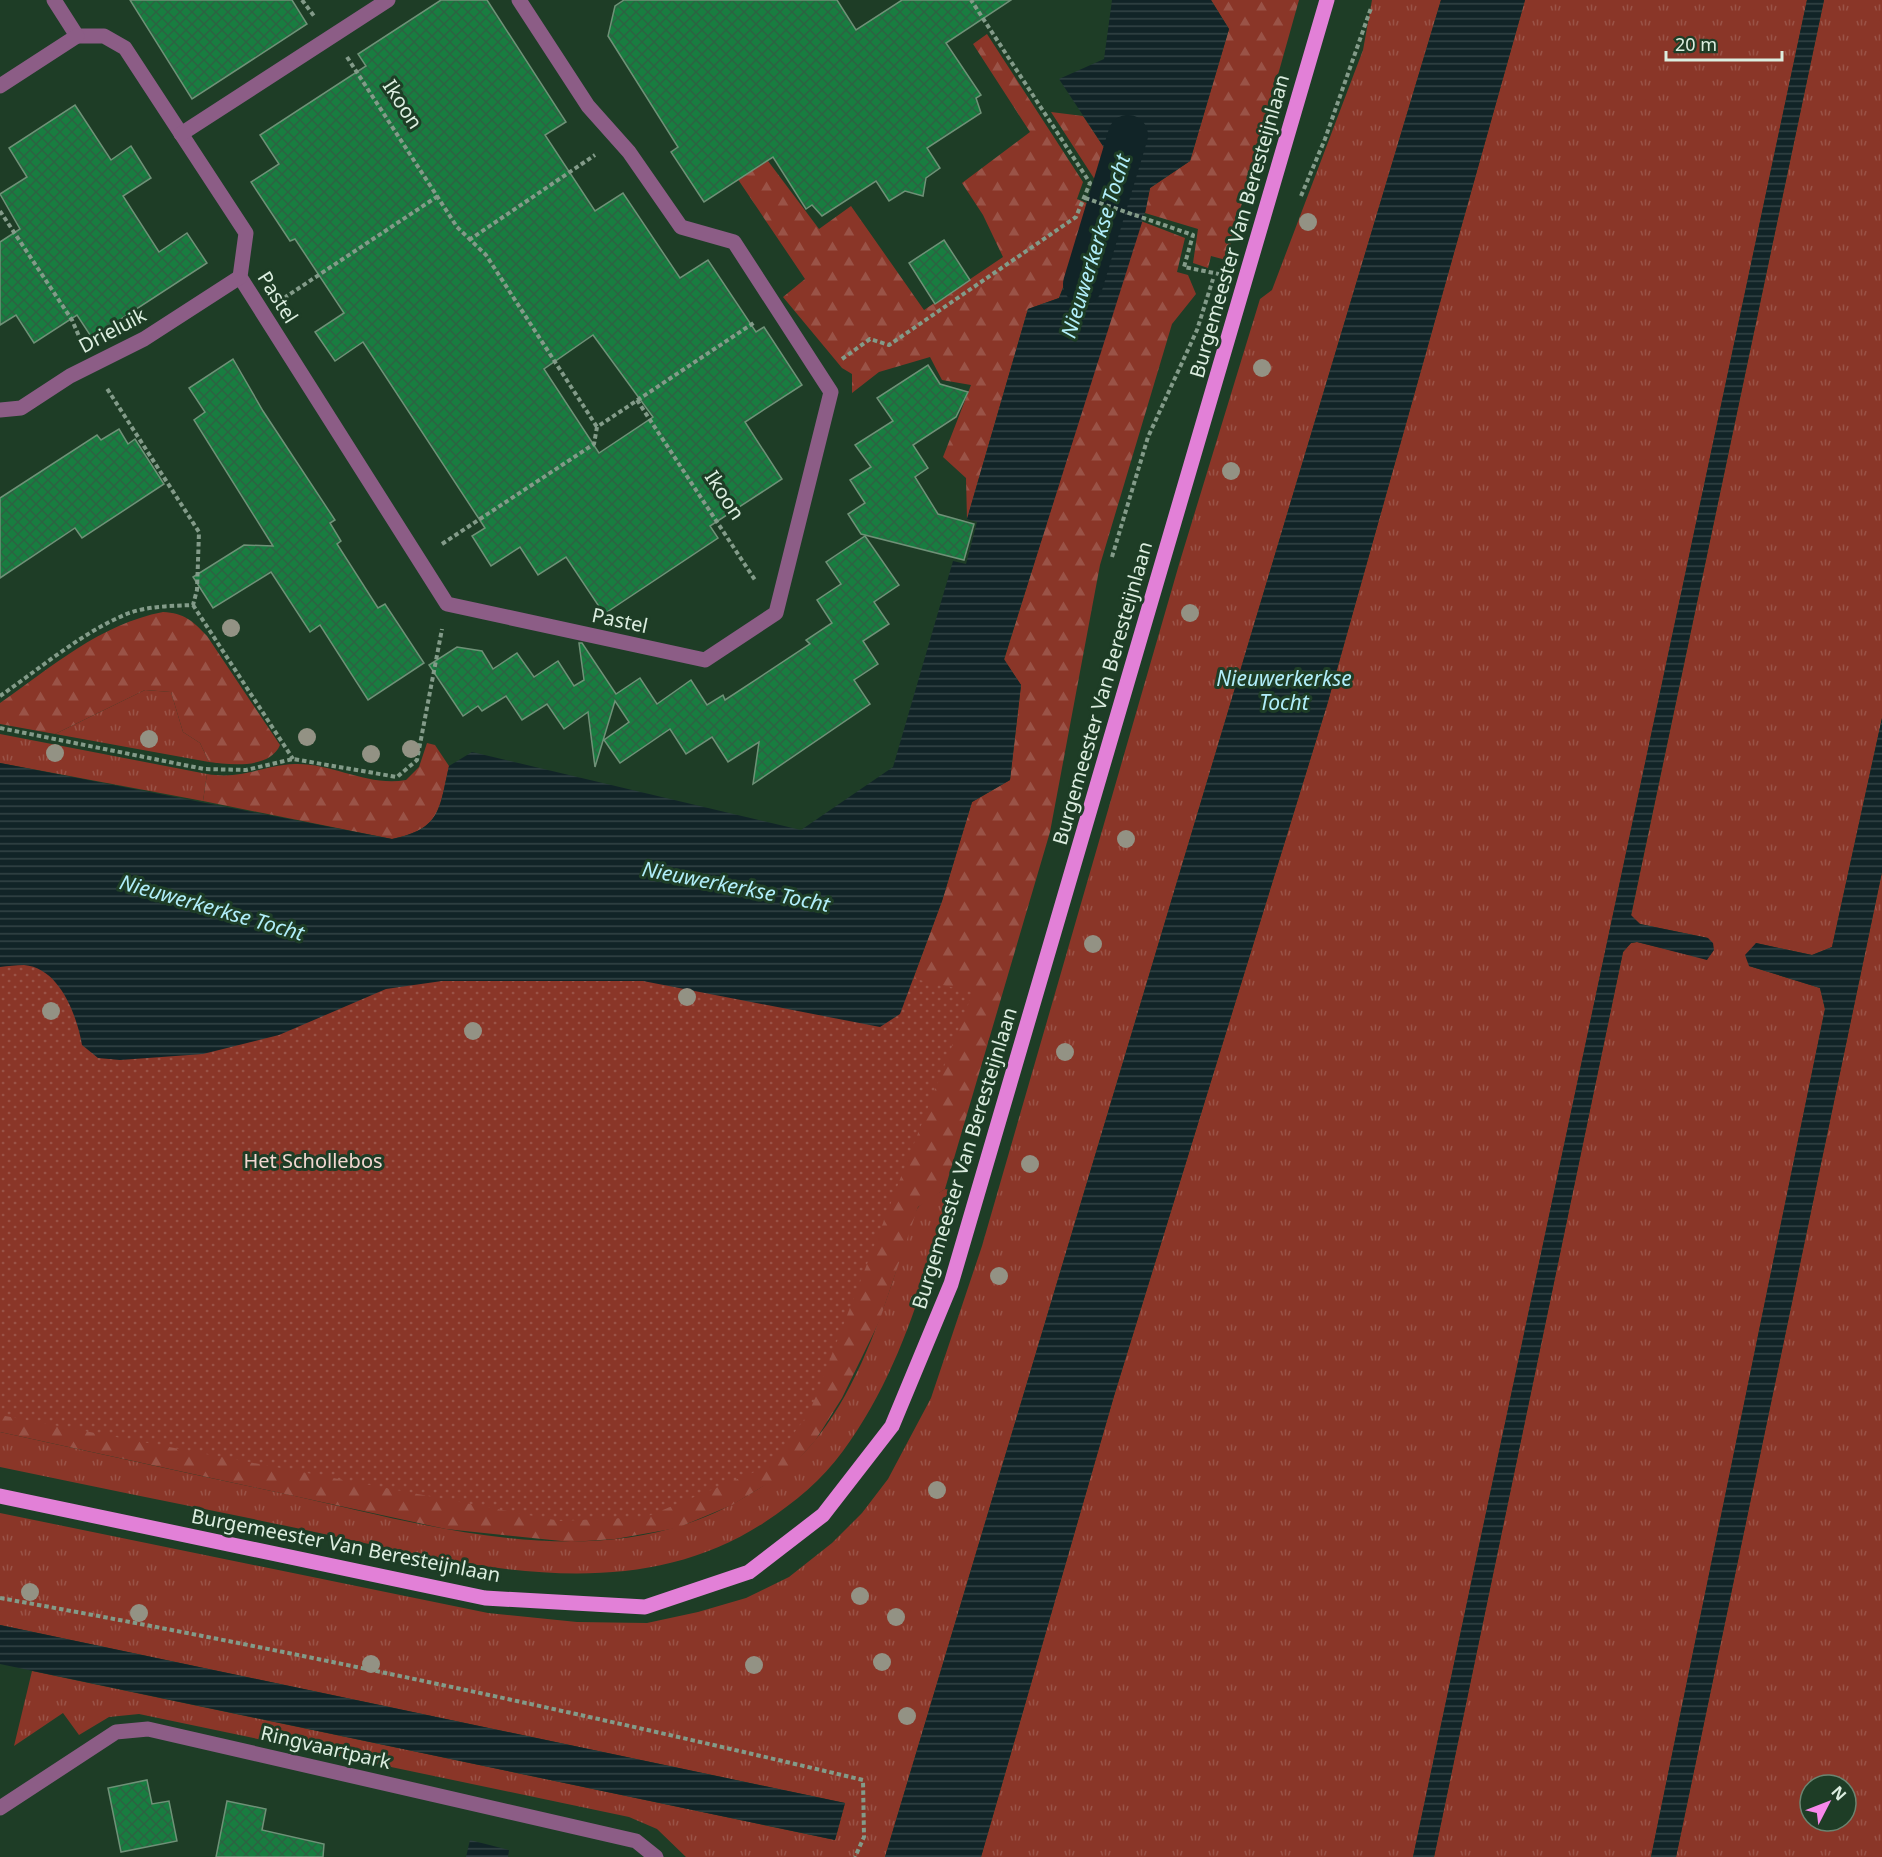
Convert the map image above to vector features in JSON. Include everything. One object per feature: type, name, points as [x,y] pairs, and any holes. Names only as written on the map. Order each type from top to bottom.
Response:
[{"type":"main road","name":"Burgemeester Van Beresteijnlaan","points":[[0,1496],[484,1598],[645,1607],[749,1572],[823,1515],[892,1426],[951,1284],[1327,0]]},
{"type":"street","points":[[0,87],[77,36],[54,0]]},
{"type":"street","points":[[182,134],[388,0]]},
{"type":"street","points":[[519,0],[588,106],[629,152],[681,227],[734,242],[831,392],[777,613]]},
{"type":"street","name":"Pastel","points":[[77,36],[104,36],[125,48],[182,134],[246,233],[240,277],[447,604],[705,660],[777,613]]},
{"type":"street","name":"Drieluik","points":[[0,410],[21,408],[70,376],[144,339],[240,277]]},
{"type":"street","name":"Ringvaartpark","points":[[0,1808],[116,1732],[148,1729],[636,1840],[656,1857]]},
{"type":"path","name":"Ikoon","points":[[302,0],[329,38],[346,56],[469,240],[486,255],[597,428]]},
{"type":"path","points":[[821,375],[870,339],[889,345],[1076,217],[1085,198],[1090,183],[971,0]]},
{"type":"path","points":[[469,240],[617,140]]},
{"type":"path","points":[[262,312],[438,196]]},
{"type":"path","points":[[1085,198],[1159,223]]},
{"type":"path","points":[[0,212],[72,320],[93,366],[199,532],[197,590],[193,605],[293,759]]},
{"type":"path","points":[[1112,557],[1148,437],[1197,330],[1215,273]]},
{"type":"path","points":[[418,558],[594,444],[597,428],[776,308]]},
{"type":"path","name":"Ikoon","points":[[637,400],[777,613]]},
{"type":"path","points":[[0,728],[204,769],[246,770],[293,759],[397,777],[417,760],[447,604]]},
{"type":"path","points":[[0,696],[96,630],[130,613],[164,606],[193,605]]},
{"type":"path","points":[[0,1598],[216,1637],[390,1673],[669,1734],[863,1780],[864,1837],[855,1857]]},
{"type":"green space","points":[[1211,0],[1299,0],[1226,260],[1211,256],[1208,268],[1193,263],[1198,229],[1145,213],[1150,188],[1190,161],[1229,29]]},
{"type":"green space","points":[[1372,0],[1441,0],[885,1857],[686,1857],[657,1829],[629,1817],[139,1714],[109,1717],[79,1735],[63,1713],[14,1746],[32,1671],[835,1840],[845,1803],[0,1625],[0,1513],[488,1613],[577,1622],[647,1623],[698,1612],[746,1598],[789,1577],[832,1543],[862,1513],[888,1479],[931,1398],[982,1246],[1180,561],[1260,299],[1272,290],[1363,50]]},
{"type":"green space","points":[[1525,0],[1807,0],[1413,1857],[981,1857],[1114,1396],[1327,705]]},
{"type":"green space","points":[[1824,0],[1882,0],[1882,718],[1832,947],[1812,955],[1756,943],[1749,966],[1820,988],[1825,1009],[1651,1857],[1434,1857],[1623,952],[1631,943],[1637,942],[1707,959],[1708,938],[1640,924],[1631,916]]},
{"type":"green space","points":[[987,34],[1083,182],[1077,199],[1106,211],[1100,230],[1068,274],[1059,298],[1028,309],[967,519],[966,478],[943,457],[971,385],[942,380],[930,357],[879,372],[852,393],[852,374],[842,368],[783,297],[805,279],[737,178],[765,157],[819,229],[851,206],[924,310],[1003,257],[983,215],[962,183],[1030,132],[973,44]]},
{"type":"green space","points":[[1051,112],[1083,116],[1107,152],[1107,170],[1112,189],[1109,200],[1101,198],[1099,186]]},
{"type":"green space","name":"Het Schollebos","points":[[1141,221],[1185,238],[1177,272],[1188,275],[1196,294],[1172,324],[1100,565],[1050,832],[945,1189],[918,1207],[879,1322],[842,1398],[815,1441],[795,1463],[772,1481],[732,1505],[677,1528],[615,1539],[571,1542],[446,1529],[0,1432],[0,1157],[900,1014],[942,901],[972,802],[1010,780],[1021,685],[1004,660]]},
{"type":"green space","points":[[163,612],[177,614],[188,619],[207,636],[280,745],[275,753],[259,762],[249,764],[209,762],[200,743],[183,732],[171,692],[145,690],[55,734],[0,724],[0,703],[77,648],[118,626]]},
{"type":"green space","points":[[145,690],[171,692],[183,732],[200,743],[209,762],[55,734]]},
{"type":"green space","points":[[0,734],[207,774],[203,801],[0,763]]},
{"type":"green space","points":[[427,743],[435,745],[449,766],[443,795],[435,815],[420,830],[408,835],[392,839],[203,801],[207,774],[242,774],[283,765],[323,767],[378,780],[406,780],[419,767]]},
{"type":"green space","name":"Het Schollebos","points":[[0,774],[973,992],[809,1413],[769,1466],[646,1517],[560,1521],[0,1415]]},
{"type":"green space","points":[[1882,872],[1882,1857],[1676,1857]]},
{"type":"green space","points":[[945,1189],[951,1190],[909,1326],[880,1391],[863,1421],[835,1462],[797,1498],[765,1522],[711,1550],[655,1566],[596,1573],[537,1572],[477,1565],[0,1467],[0,1432],[461,1532],[521,1539],[581,1541],[639,1536],[696,1521],[750,1494],[775,1478],[805,1452],[826,1426],[851,1385],[871,1341],[917,1209],[926,1200]]},
{"type":"water","points":[[1112,0],[1211,0],[1229,29],[1190,161],[1150,188],[1145,213],[1004,659],[1021,685],[1010,780],[972,802],[942,901],[900,1014],[880,1027],[643,981],[442,981],[386,989],[279,1035],[203,1054],[120,1060],[98,1058],[82,1045],[76,1021],[65,995],[48,975],[37,968],[24,965],[0,967],[0,763],[392,839],[420,830],[429,823],[443,795],[449,766],[472,752],[801,830],[893,767],[953,561],[966,564],[977,522],[967,519],[1028,309],[1059,298],[1079,249],[1100,230],[1112,189],[1107,170],[1107,152],[1059,79],[1104,59]]},
{"type":"water","name":"Nieuwerkerkse Tocht","points":[[1441,0],[1525,0],[1327,705],[1114,1396],[981,1857],[885,1857]]},
{"type":"water","points":[[1807,0],[1824,0],[1631,915],[1640,924],[1708,938],[1713,943],[1714,950],[1707,960],[1637,942],[1631,943],[1623,952],[1434,1857],[1413,1857]]},
{"type":"water","points":[[1882,718],[1882,872],[1676,1857],[1651,1857],[1825,1009],[1820,988],[1749,966],[1745,955],[1756,943],[1812,955],[1832,947]]},
{"type":"water","points":[[0,1625],[845,1803],[835,1840],[0,1664]]},
{"type":"water","points":[[470,1840],[509,1850],[508,1857],[466,1857]]},
{"type":"building","points":[[130,0],[292,0],[307,24],[192,99]]},
{"type":"building","points":[[441,0],[487,0],[566,122],[545,135],[595,211],[623,193],[680,278],[708,260],[756,332],[764,327],[802,385],[745,422],[782,479],[710,526],[718,538],[604,614],[566,557],[538,575],[520,547],[491,566],[472,536],[485,528],[363,342],[335,361],[315,332],[344,313],[295,239],[290,241],[251,182],[279,164],[260,135],[366,66],[358,54]],"holes":[[[593,335],[653,417],[599,453],[544,369]]]},
{"type":"building","points":[[624,0],[837,0],[856,30],[902,0],[1011,0],[946,43],[981,95],[976,98],[981,113],[927,148],[940,168],[926,178],[923,196],[905,191],[889,201],[876,181],[822,216],[812,205],[806,209],[773,157],[704,202],[671,152],[678,147],[608,36],[615,6]]},
{"type":"building","points":[[75,105],[111,160],[131,146],[151,178],[123,196],[159,252],[187,233],[207,263],[92,338],[77,315],[34,343],[16,315],[0,325],[0,242],[20,229],[0,194],[27,177],[9,148]]},
{"type":"building","points":[[944,240],[970,280],[935,304],[909,263]]},
{"type":"building","points":[[233,359],[263,411],[335,520],[330,523],[341,541],[337,544],[378,608],[385,604],[424,663],[368,700],[320,625],[310,632],[271,572],[213,608],[193,577],[244,545],[273,546],[194,420],[205,412],[189,388]]},
{"type":"building","points":[[928,365],[940,384],[968,392],[956,417],[913,445],[928,468],[915,477],[938,514],[974,524],[964,560],[861,534],[848,514],[865,503],[850,480],[871,467],[855,445],[893,421],[877,398]]},
{"type":"building","points":[[119,429],[128,444],[135,439],[164,484],[82,538],[75,528],[0,578],[0,498],[97,435],[101,440]]},
{"type":"building","points":[[865,536],[899,585],[874,602],[889,624],[863,641],[878,664],[854,680],[870,704],[753,784],[759,742],[728,762],[712,737],[686,754],[670,729],[620,763],[604,740],[629,722],[615,701],[595,767],[588,712],[564,729],[547,704],[522,720],[506,696],[482,711],[478,706],[463,716],[429,665],[457,647],[482,651],[493,669],[517,653],[534,677],[558,661],[574,686],[584,680],[579,643],[582,643],[616,694],[640,678],[657,704],[691,680],[707,705],[723,695],[725,700],[810,644],[806,640],[832,623],[817,600],[841,584],[826,562]]},
{"type":"building","points":[[147,1780],[152,1804],[169,1801],[177,1841],[121,1852],[108,1788]]},
{"type":"building","points":[[227,1801],[266,1809],[262,1830],[324,1844],[323,1857],[216,1857]]},
{"type":"waterway","name":"Nieuwerkerkse Tocht","points":[[1083,284],[1128,135]]}]
